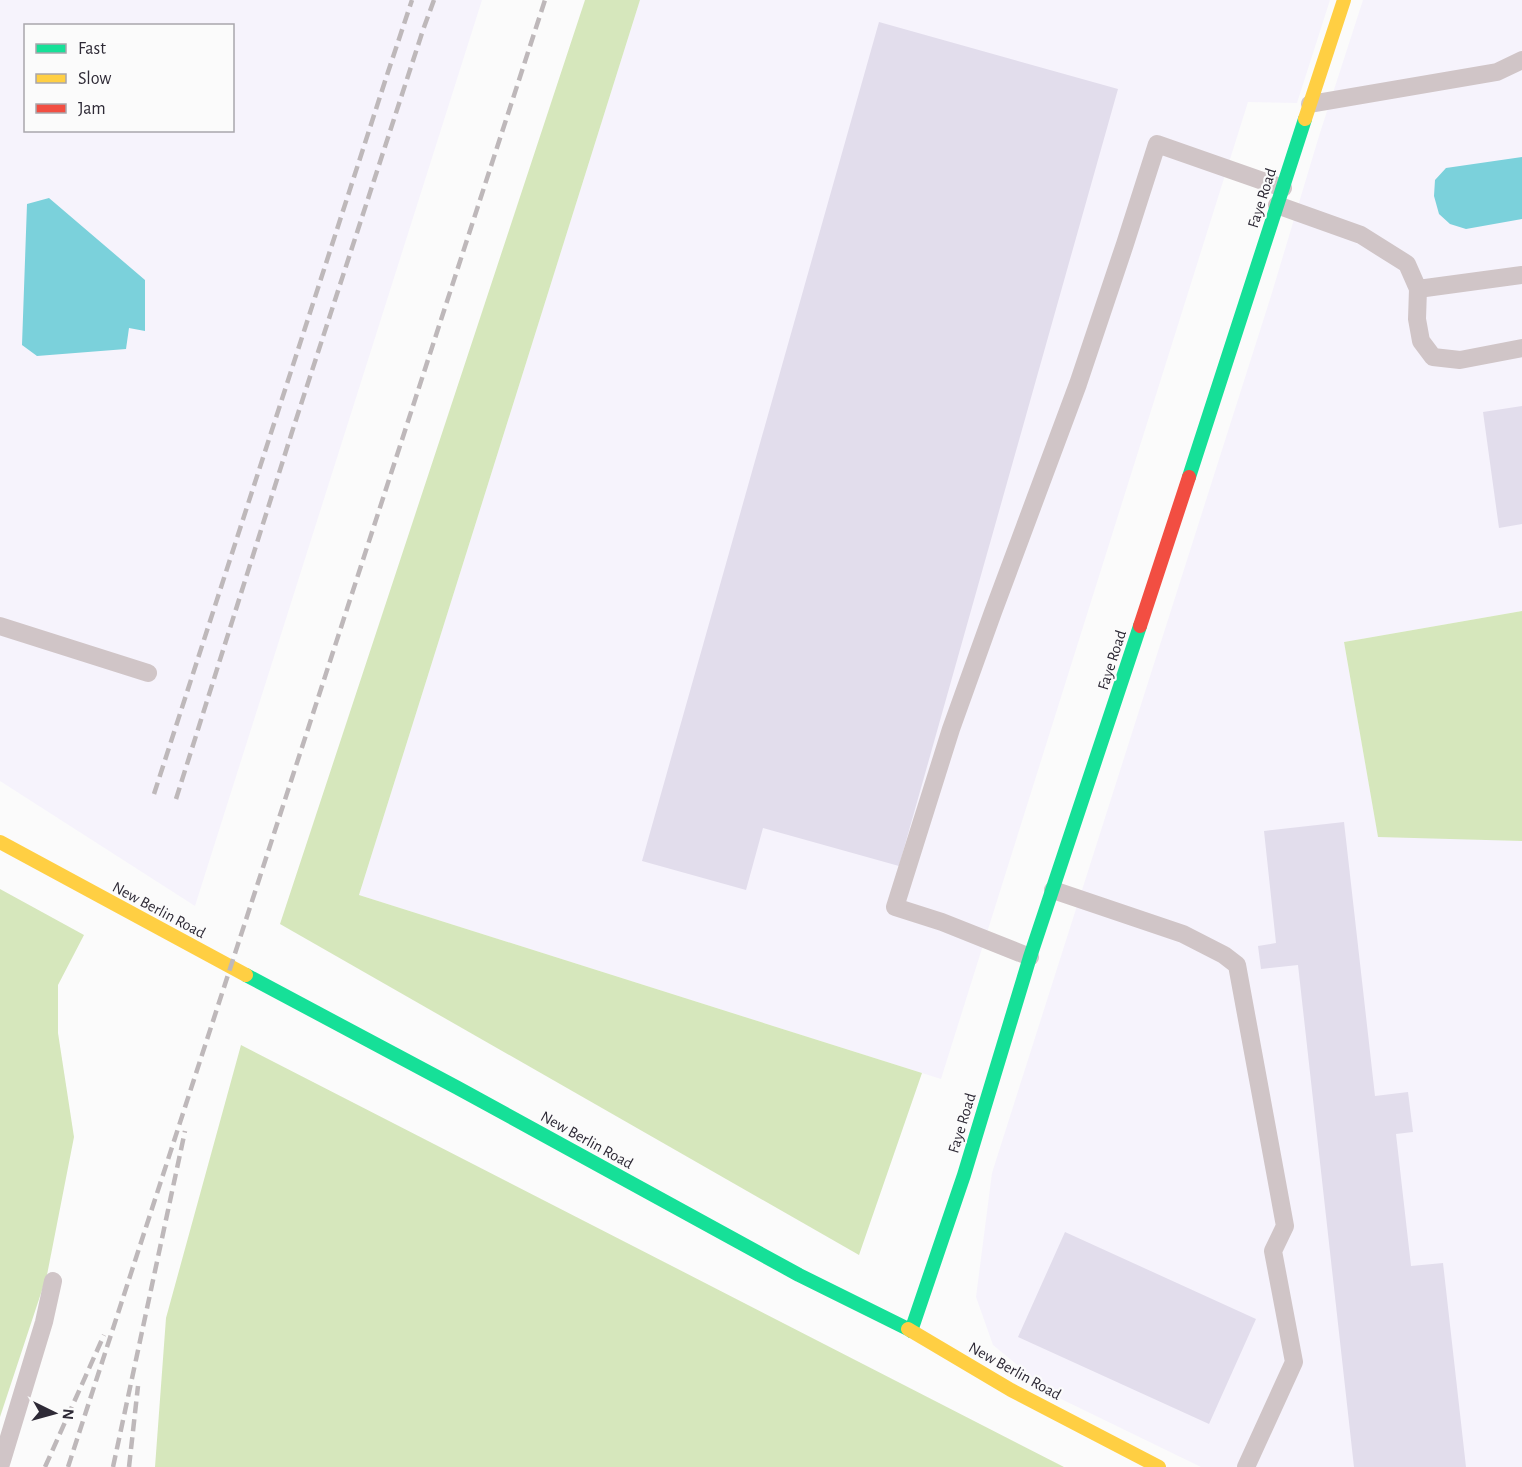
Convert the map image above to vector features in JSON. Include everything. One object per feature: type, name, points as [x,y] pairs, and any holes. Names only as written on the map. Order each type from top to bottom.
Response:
[{"type":"street","name":"Faye Road","points":[[911,1331],[964,1175],[1030,957],[1167,546],[1344,0]]},
{"type":"street","name":"New Berlin Road","points":[[0,842],[240,973],[456,1087],[799,1275],[911,1331],[1011,1390],[1158,1467]]},
{"type":"lane","points":[[1310,104],[1497,72],[1522,60]]},
{"type":"lane","points":[[1030,957],[942,922],[895,907],[951,729],[1078,384],[1157,144],[1280,196],[1361,235],[1407,264],[1418,289],[1417,319],[1421,341],[1433,357],[1460,360],[1522,348]]},
{"type":"lane","points":[[1418,289],[1522,275]]},
{"type":"lane","points":[[0,626],[148,673]]},
{"type":"lane","points":[[1053,890],[1183,934],[1224,955],[1237,965],[1285,1226],[1273,1251],[1294,1362],[1246,1467]]},
{"type":"lane","points":[[0,1467],[44,1322],[53,1281]]},
{"type":"shaded area","points":[[0,0],[482,0],[195,906],[0,781]]},
{"type":"shaded area","points":[[640,0],[1330,0],[1297,103],[1248,102],[941,1079],[359,895]]},
{"type":"shaded area","points":[[1363,0],[1522,0],[1522,611],[1344,642],[1378,836],[1522,841],[1522,1467],[1201,1467],[1055,1396],[993,1345],[976,1297],[992,1173]]},
{"type":"green space","points":[[585,0],[640,0],[359,895],[922,1073],[859,1255],[280,924]]},
{"type":"green space","points":[[1522,611],[1522,841],[1378,837],[1344,642]]},
{"type":"green space","points":[[0,889],[84,935],[58,985],[58,1033],[74,1137],[47,1275],[0,1417]]},
{"type":"green space","points":[[241,1045],[1064,1467],[155,1467],[166,1318]]},
{"type":"water","points":[[1522,157],[1522,219],[1466,229],[1450,224],[1439,214],[1434,196],[1435,180],[1446,168]]},
{"type":"water","points":[[49,198],[145,280],[145,331],[129,328],[126,349],[37,356],[22,345],[27,204]]},
{"type":"building","points":[[879,22],[1118,89],[899,866],[763,828],[746,890],[642,861]]},
{"type":"building","points":[[1522,406],[1522,524],[1499,528],[1483,412]]},
{"type":"building","points":[[1344,822],[1375,1096],[1408,1092],[1413,1132],[1396,1134],[1411,1266],[1443,1263],[1466,1467],[1354,1467],[1298,965],[1261,969],[1258,946],[1276,943],[1264,831]]},
{"type":"building","points":[[1065,1232],[1256,1319],[1209,1424],[1018,1337]]},
{"type":"railway","points":[[154,794],[412,0]]},
{"type":"railway","points":[[176,799],[292,432],[434,0]]},
{"type":"railway","points":[[68,1467],[545,0]]},
{"type":"railway","points":[[113,1467],[185,1131]]},
{"type":"railway","points":[[45,1467],[104,1335]]},
{"type":"railway","points":[[129,1467],[138,1386]]},
{"type":"traffic: fast","points":[[1189,477],[1305,119]]},
{"type":"traffic: fast","points":[[911,1331],[964,1175],[1030,957],[1140,626]]},
{"type":"traffic: fast","points":[[246,975],[799,1275],[908,1329]]},
{"type":"traffic: slow","points":[[1305,119],[1344,0]]},
{"type":"traffic: slow","points":[[0,842],[246,975]]},
{"type":"traffic: slow","points":[[908,1329],[1011,1390],[1159,1467]]},
{"type":"traffic: jam","points":[[1140,626],[1189,477]]}]
